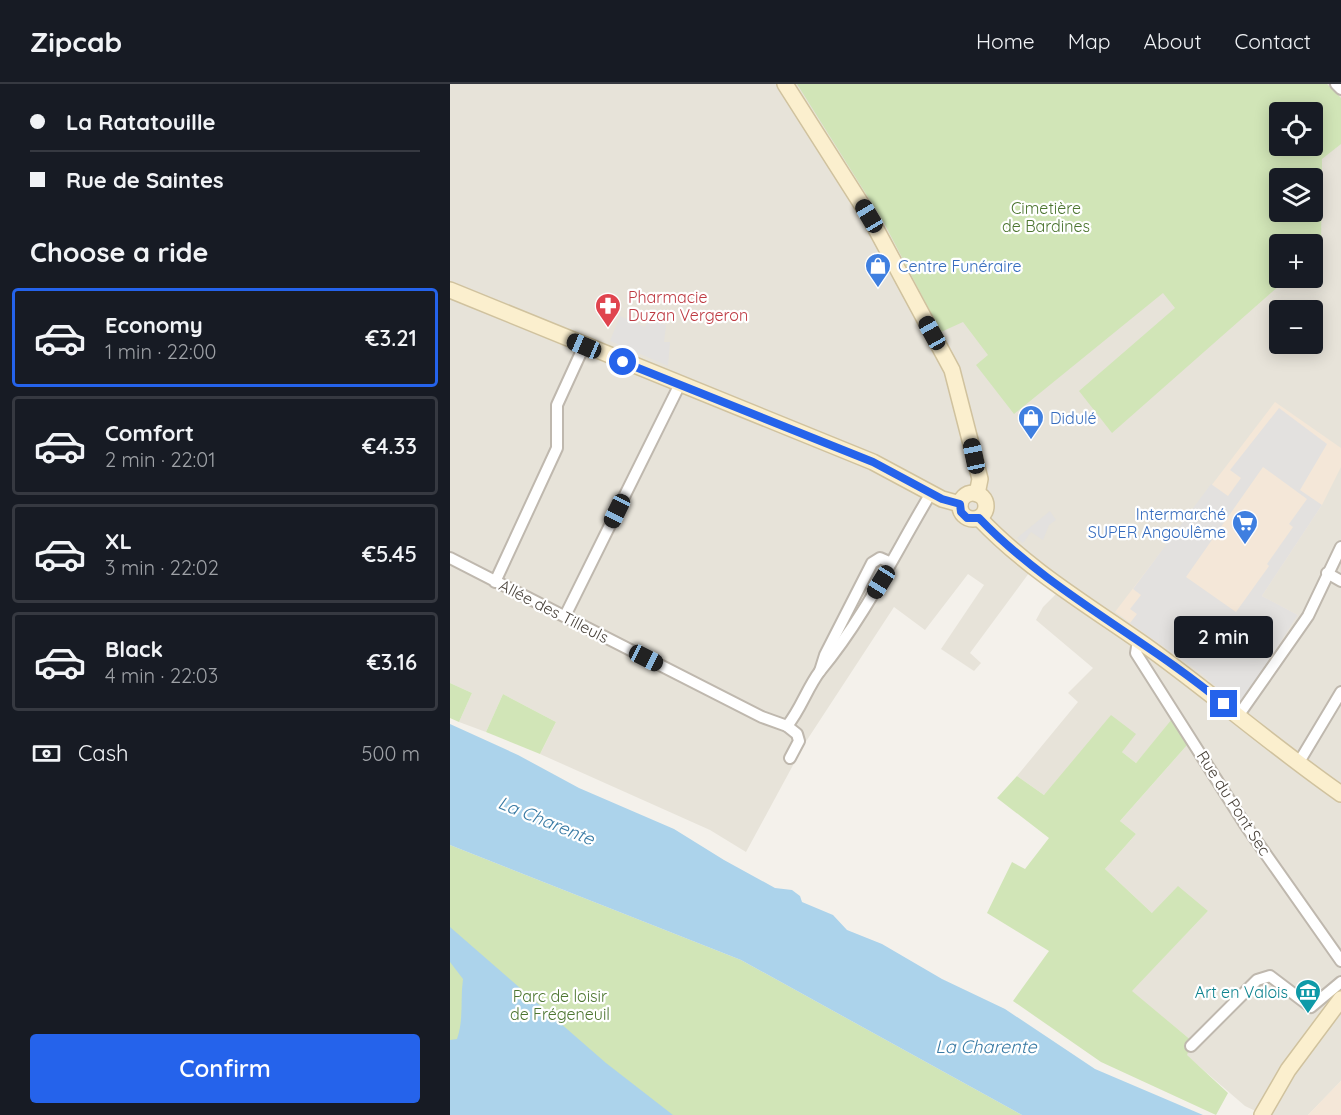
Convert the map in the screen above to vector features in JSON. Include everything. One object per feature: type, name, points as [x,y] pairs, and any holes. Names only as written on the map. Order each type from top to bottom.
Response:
[{"type":"main road","points":[[785,84],[869,216],[952,370],[980,479],[977,494]]},
{"type":"main road","points":[[450,290],[873,462],[931,493],[960,504]]},
{"type":"main road","points":[[977,494],[983,498],[986,505],[985,513],[979,518],[967,518],[961,512],[960,504],[964,496],[977,494]]},
{"type":"main road","points":[[979,518],[1003,543],[1037,570],[1138,641],[1340,792]]},
{"type":"main road","points":[[1262,1115],[1284,1076],[1340,1005]]},
{"type":"main road","points":[[1273,1115],[1291,1080],[1340,1005]]},
{"type":"street","points":[[1336,84],[1341,89]]},
{"type":"street","points":[[495,582],[557,448],[557,405],[584,346]]},
{"type":"street","points":[[566,616],[680,384]]},
{"type":"street","points":[[790,758],[799,741],[796,734],[787,726],[820,672],[844,641],[888,571],[890,562],[931,493]]},
{"type":"street","points":[[1238,716],[1308,616],[1341,548]]},
{"type":"street","name":"Allée des Tilleuls","points":[[450,558],[762,717],[787,726]]},
{"type":"street","points":[[820,672],[825,655],[872,563],[880,558],[890,562]]},
{"type":"street","points":[[1327,573],[1341,581]]},
{"type":"street","name":"Rue du Pont Sec","points":[[1138,641],[1136,653],[1161,694],[1246,826],[1341,962]]},
{"type":"street","points":[[1299,762],[1341,692]]},
{"type":"street","points":[[1191,1046],[1257,980],[1266,976],[1311,1007],[1318,1014],[1322,1025]]},
{"type":"street","points":[[1311,1007],[1341,982]]},
{"type":"street","points":[[1311,1007],[1340,1005]]},
{"type":"shaded area","points":[[450,84],[1341,84],[1341,1081],[1308,1115],[1264,1115],[1245,1106],[1186,1055],[1192,1041],[1131,991],[1208,911],[1152,913],[1105,869],[1136,834],[1120,821],[1188,744],[1173,720],[1136,763],[1122,752],[1044,795],[1017,776],[1078,702],[1068,693],[1093,668],[1036,620],[1043,607],[1057,593],[1029,573],[970,653],[981,663],[974,671],[941,649],[984,585],[968,574],[925,630],[894,607],[805,743],[746,852],[710,830],[540,754],[556,722],[503,694],[486,732],[459,722],[472,693],[450,683]]},
{"type":"shaded area","points":[[620,316],[645,327],[649,318],[666,325],[664,342],[670,342],[668,366],[610,341]]},
{"type":"shaded area","points":[[1275,402],[1341,448],[1341,467],[1322,505],[1262,596],[1298,615],[1239,707],[1199,672],[1115,612]]},
{"type":"shaded area","points":[[1279,408],[1327,444],[1300,490],[1322,505],[1262,596],[1298,615],[1239,707],[1199,672],[1130,623],[1137,614],[1130,609],[1141,595],[1133,589],[1211,484],[1228,496],[1241,478],[1230,470]],"holes":[[[1263,467],[1307,499],[1289,524],[1293,527],[1267,564],[1269,566],[1236,612],[1186,577]]]},
{"type":"shaded area","points":[[1050,511],[1056,520],[1049,525],[1043,540],[1031,532],[1023,543],[1017,538]]},
{"type":"shaded area","points":[[1341,1081],[1341,1115],[1308,1115],[1334,1088]]},
{"type":"green space","name":"Cimetière de Bardines","points":[[797,84],[1327,84],[1341,98],[1341,144],[1322,159],[1322,168],[1269,168],[1269,222],[1321,222],[1321,234],[1269,234],[1269,288],[1277,288],[1112,433],[1079,391],[1175,308],[1163,293],[1014,414],[976,365],[988,355],[963,322],[941,332],[883,221]]},
{"type":"green space","points":[[450,683],[472,693],[459,722],[450,718]]},
{"type":"green space","points":[[503,694],[556,722],[540,754],[486,732]]},
{"type":"green space","points":[[1111,715],[1136,734],[1122,752],[1136,763],[1172,719],[1188,744],[1120,821],[1136,834],[1105,869],[1152,913],[1178,886],[1208,911],[1132,991],[1192,1041],[1187,1055],[1228,1093],[1216,1115],[1101,1062],[1013,1001],[1049,951],[987,913],[1012,862],[1025,869],[1049,838],[997,798],[1017,776],[1044,795]]},
{"type":"green space","name":"Parc de loisir de Frégeneuil","points":[[450,845],[741,960],[1022,1115],[450,1115]]},
{"type":"water","name":"La Charente","points":[[450,724],[518,755],[579,788],[674,829],[775,888],[792,890],[800,896],[802,902],[833,915],[847,930],[882,944],[942,979],[1005,1009],[1095,1069],[1203,1115],[1022,1115],[741,960],[450,845]]},
{"type":"water","points":[[450,927],[606,1063],[673,1115],[450,1115],[450,1040],[457,1039],[459,1032],[463,979],[450,962]]},
{"type":"place","name":"Centre Funéraire","points":[[878,289]]},
{"type":"place","name":"Pharmacie Duzan Vergeron","points":[[608,329]]},
{"type":"place","name":"Didulé","points":[[1031,441]]},
{"type":"place","name":"Intermarché SUPER Angoulême","points":[[1245,546]]},
{"type":"place","name":"Art en Valois","points":[[1308,1015]]},
{"type":"route","points":[[623,362],[873,462],[942,499],[960,504],[961,512],[967,518],[979,518],[1003,543],[1037,570],[1224,704]]}]
